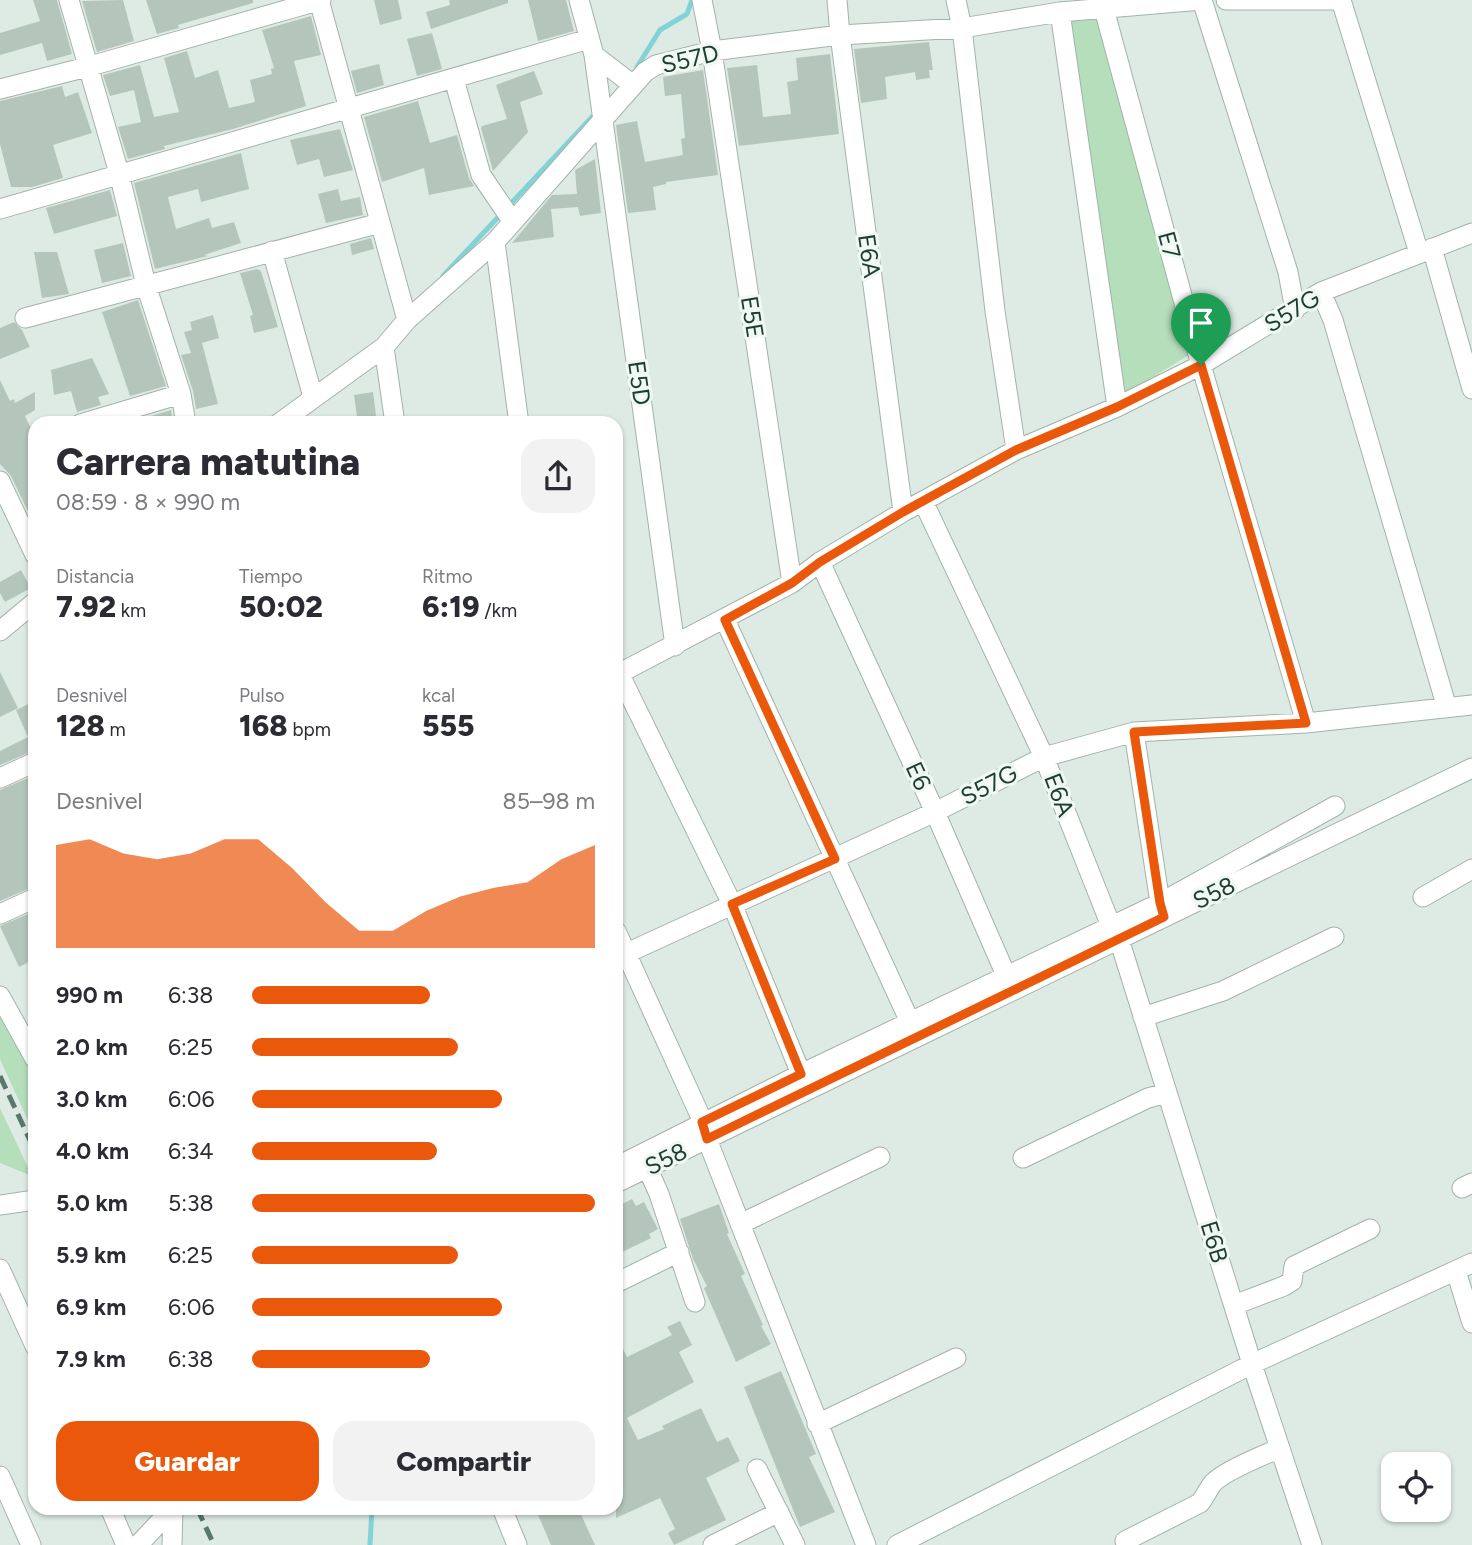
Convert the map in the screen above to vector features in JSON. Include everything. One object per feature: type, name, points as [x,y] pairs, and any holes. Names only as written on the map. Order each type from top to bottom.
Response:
[{"type":"street","points":[[69,0],[119,173],[146,285],[181,394],[185,416]]},
{"type":"street","points":[[0,89],[87,67],[320,0],[407,320]]},
{"type":"street","points":[[579,0],[592,47],[603,120]]},
{"type":"street","points":[[702,0],[712,51]]},
{"type":"street","name":"E6A","points":[[837,0],[903,512]]},
{"type":"street","points":[[956,0],[962,28],[995,311],[1016,450]]},
{"type":"street","points":[[1202,0],[1287,272],[1295,310]]},
{"type":"street","name":"S57D","points":[[288,416],[384,346],[407,320],[495,242],[633,85],[656,65],[712,51],[840,35],[962,28],[1072,8],[1104,9],[1202,0]]},
{"type":"street","points":[[1226,0],[1334,0]]},
{"type":"street","points":[[1340,0],[1472,389]]},
{"type":"street","points":[[1072,8],[1117,407]]},
{"type":"street","name":"E7","points":[[1104,9],[1201,365],[1306,723]]},
{"type":"street","points":[[0,209],[454,79],[592,47]]},
{"type":"street","points":[[592,47],[633,85]]},
{"type":"street","name":"E5E","points":[[712,51],[792,583]]},
{"type":"street","points":[[454,79],[481,175],[513,222]]},
{"type":"street","name":"E5D","points":[[603,120],[675,646]]},
{"type":"street","points":[[25,318],[380,223]]},
{"type":"street","name":"S57G","points":[[623,672],[792,583],[820,562],[903,512],[1016,450],[1117,407],[1201,365],[1321,292],[1472,233]]},
{"type":"street","points":[[495,242],[518,416]]},
{"type":"street","points":[[272,251],[313,397]]},
{"type":"street","points":[[1321,292],[1333,320],[1447,708]]},
{"type":"street","points":[[384,346],[394,416]]},
{"type":"street","points":[[107,416],[181,394]]},
{"type":"street","points":[[0,481],[28,540]]},
{"type":"street","name":"E6A","points":[[923,501],[1044,757],[1115,933]]},
{"type":"street","name":"E6","points":[[820,562],[935,812],[1010,984]]},
{"type":"street","points":[[0,631],[28,608]]},
{"type":"street","points":[[725,620],[914,1030]]},
{"type":"street","points":[[623,684],[732,904],[801,1074]]},
{"type":"street","name":"S57G","points":[[623,954],[835,859],[1044,757],[1134,732],[1306,723],[1472,705]]},
{"type":"street","points":[[1134,732],[1162,910]]},
{"type":"street","points":[[0,778],[28,765]]},
{"type":"street","name":"S58","points":[[623,1178],[645,1161],[705,1131],[1162,910],[1472,768]]},
{"type":"street","name":"S58","points":[[1162,910],[1335,806]]},
{"type":"street","points":[[1423,897],[1472,869]]},
{"type":"street","points":[[0,914],[28,901]]},
{"type":"street","name":"E6B","points":[[1115,933],[1312,1545]]},
{"type":"street","points":[[1143,1017],[1223,991],[1334,937]]},
{"type":"street","points":[[623,959],[705,1131],[866,1545]]},
{"type":"street","points":[[0,996],[28,1033]]},
{"type":"street","name":"S58","points":[[705,1131],[801,1074],[914,1030]]},
{"type":"street","points":[[1023,1158],[1148,1098],[1167,1093]]},
{"type":"street","points":[[740,1224],[880,1157]]},
{"type":"street","points":[[645,1161],[695,1302]]},
{"type":"street","name":"S58","points":[[623,1166],[645,1161]]},
{"type":"street","points":[[0,1205],[28,1201]]},
{"type":"street","points":[[1234,1305],[1284,1286],[1292,1281],[1294,1266],[1370,1228]]},
{"type":"street","points":[[623,1280],[678,1252]]},
{"type":"street","points":[[897,1545],[1252,1364],[1464,1267],[1472,1323]]},
{"type":"street","points":[[0,1269],[28,1331]]},
{"type":"street","points":[[817,1424],[956,1358]]},
{"type":"street","points":[[1125,1541],[1200,1503],[1212,1484],[1221,1477],[1280,1448]]},
{"type":"street","points":[[757,1469],[795,1545]]},
{"type":"street","points":[[0,1476],[31,1545]]},
{"type":"street","points":[[713,1545],[779,1512]]},
{"type":"street","points":[[113,1515],[127,1545]]},
{"type":"street","points":[[138,1545],[167,1515]]},
{"type":"street","points":[[172,1545],[173,1515]]},
{"type":"street","points":[[505,1515],[517,1545]]},
{"type":"green space","points":[[1103,11],[1200,348],[1116,400],[1061,13]]},
{"type":"green space","points":[[0,1001],[28,1059],[28,1121],[0,1059]]},
{"type":"green space","points":[[0,1108],[28,1168],[28,1174],[0,1163]]},
{"type":"building","points":[[33,0],[57,0],[72,54],[47,61],[42,43],[0,55],[0,33],[40,21]]},
{"type":"building","points":[[123,0],[134,41],[97,52],[82,1]]},
{"type":"building","points":[[146,0],[253,0],[253,3],[178,25],[179,28],[157,34]]},
{"type":"building","points":[[374,0],[398,0],[402,19],[380,25]]},
{"type":"building","points":[[449,0],[508,0],[508,3],[431,29],[426,12],[450,5]]},
{"type":"building","points":[[528,0],[566,0],[574,31],[538,41]]},
{"type":"building","points":[[311,16],[321,55],[294,61],[306,106],[233,129],[164,146],[165,149],[128,159],[118,127],[141,122],[134,90],[110,96],[103,75],[140,65],[154,117],[179,112],[164,58],[187,51],[195,78],[218,70],[229,108],[255,102],[250,80],[272,74],[271,69],[274,68],[262,30]]},
{"type":"building","points":[[432,33],[442,69],[417,76],[407,39]]},
{"type":"building","points":[[929,42],[933,70],[929,70],[930,78],[916,80],[915,72],[885,77],[887,99],[861,103],[854,49]]},
{"type":"building","points":[[830,54],[839,134],[739,146],[727,68],[757,65],[763,117],[791,114],[787,82],[798,80],[796,58]]},
{"type":"building","points":[[379,64],[384,85],[357,93],[351,71]]},
{"type":"building","points":[[703,70],[718,175],[666,182],[653,187],[656,210],[628,213],[616,125],[637,121],[645,162],[683,155],[681,139],[685,138],[681,94],[665,96],[663,77]]},
{"type":"building","points":[[534,71],[543,94],[520,102],[528,132],[493,171],[481,128],[507,119],[496,85]]},
{"type":"building","points":[[62,86],[65,97],[78,92],[92,133],[53,145],[63,178],[32,187],[11,187],[0,144],[0,101]]},
{"type":"building","points":[[418,101],[430,143],[457,135],[469,178],[474,186],[429,195],[424,168],[382,182],[364,117]]},
{"type":"building","points":[[340,129],[353,170],[324,177],[319,159],[297,165],[290,140]]},
{"type":"building","points":[[241,153],[249,189],[201,202],[198,189],[168,197],[176,229],[209,218],[212,228],[234,222],[241,243],[204,255],[208,256],[155,269],[134,183]]},
{"type":"building","points":[[595,159],[601,213],[580,216],[578,207],[551,209],[554,237],[512,243],[552,195],[577,194],[575,170]]},
{"type":"building","points":[[338,189],[341,201],[360,197],[363,215],[326,223],[318,194]]},
{"type":"building","points":[[110,190],[117,216],[54,234],[46,208]]},
{"type":"building","points":[[371,238],[374,249],[352,255],[350,244]]},
{"type":"building","points":[[123,243],[131,276],[102,283],[94,250]]},
{"type":"building","points":[[34,252],[57,252],[69,294],[42,298]]},
{"type":"building","points":[[257,269],[261,271],[278,327],[254,333],[250,316],[253,315],[240,273]]},
{"type":"building","points":[[138,300],[166,386],[130,396],[102,312]]},
{"type":"building","points":[[213,315],[219,338],[202,343],[218,404],[196,409],[181,355],[191,353],[184,332],[192,330],[190,322]]},
{"type":"building","points":[[14,322],[22,330],[30,347],[0,359],[0,328]]},
{"type":"building","points":[[92,358],[109,394],[98,397],[101,405],[77,412],[71,391],[54,395],[51,370]]},
{"type":"building","points":[[0,380],[10,401],[14,399],[15,403],[35,392],[35,410],[25,416],[28,422],[28,511],[11,476],[0,464]]},
{"type":"building","points":[[373,392],[376,416],[357,416],[354,395]]},
{"type":"building","points":[[171,410],[172,416],[151,416]]},
{"type":"building","points":[[21,570],[28,583],[28,590],[5,602],[0,593],[0,582]]},
{"type":"building","points":[[0,672],[18,708],[0,717]]},
{"type":"building","points":[[28,704],[28,737],[16,710]]},
{"type":"building","points":[[28,737],[28,753],[0,765],[0,751]]},
{"type":"building","points":[[28,778],[28,889],[0,901],[0,790]]},
{"type":"building","points":[[28,914],[28,962],[19,967],[0,926]]},
{"type":"building","points":[[632,1199],[636,1206],[644,1202],[658,1229],[649,1234],[651,1238],[623,1252],[623,1204]]},
{"type":"building","points":[[719,1204],[729,1233],[727,1234],[745,1274],[741,1276],[771,1344],[736,1362],[704,1288],[707,1286],[693,1259],[680,1219]]},
{"type":"building","points":[[680,1321],[692,1345],[679,1352],[694,1382],[627,1418],[638,1440],[701,1408],[717,1442],[728,1437],[740,1461],[706,1478],[726,1520],[674,1545],[668,1533],[675,1529],[660,1498],[623,1515],[623,1349],[627,1357],[672,1335],[667,1327]]},
{"type":"building","points":[[781,1371],[816,1454],[809,1457],[835,1512],[800,1527],[744,1387]]},
{"type":"building","points":[[538,1515],[581,1515],[595,1545],[551,1545]]},
{"type":"waterway","points":[[637,67],[660,30],[687,14],[692,0]]},
{"type":"waterway","points":[[443,276],[592,117]]},
{"type":"waterway","points":[[370,1545],[372,1515]]},
{"type":"railway","points":[[0,1076],[28,1136]]},
{"type":"railway","points":[[200,1515],[214,1545]]},
{"type":"route","points":[[1201,365],[1306,723],[1134,732],[1164,917],[707,1139],[702,1122],[801,1074],[732,904],[835,859],[725,620],[792,583],[820,562],[903,512],[1016,450],[1117,407],[1201,365]]}]
